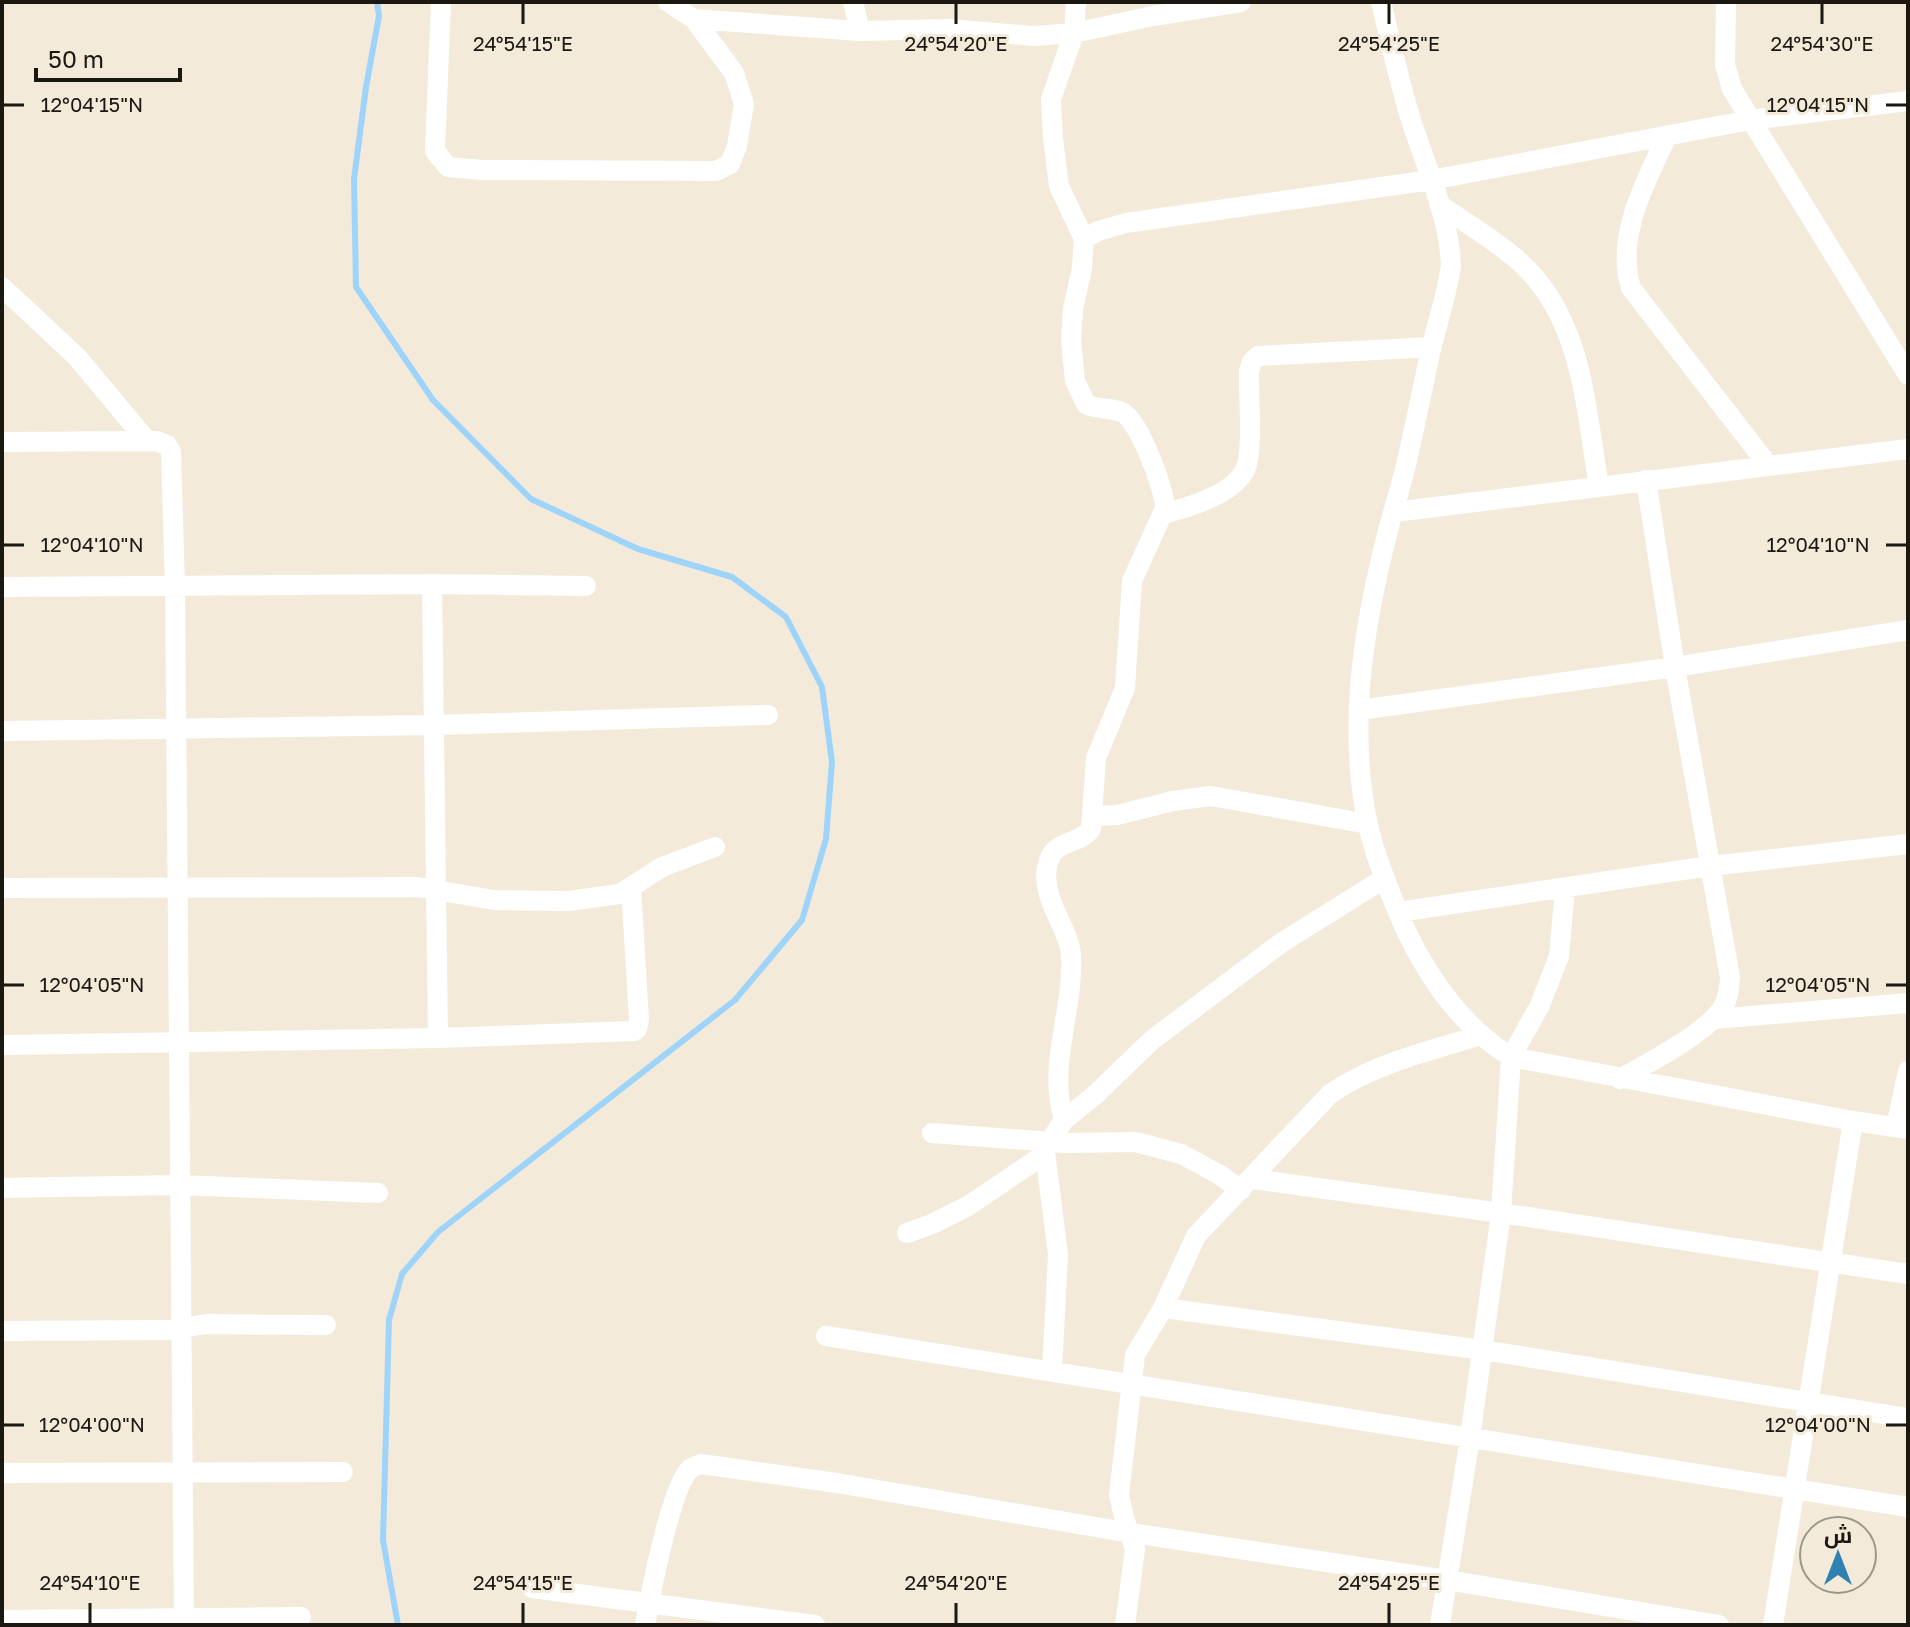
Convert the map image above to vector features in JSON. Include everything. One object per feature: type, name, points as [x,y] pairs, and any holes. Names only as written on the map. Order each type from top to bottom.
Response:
[{"type":"street","points":[[441,2],[435,151],[448,167],[463,170],[716,171],[730,164],[737,146],[744,104],[734,73],[694,19],[668,2]]},
{"type":"street","points":[[853,2],[860,31]]},
{"type":"street","points":[[1064,1120],[1057,1081],[1071,954],[1049,892],[1047,865],[1061,845],[1090,832],[1096,758],[1125,688],[1132,581],[1164,514],[1165,502],[1151,460],[1130,419],[1120,411],[1086,404],[1075,381],[1072,324],[1084,239],[1059,186],[1051,99],[1074,33],[1076,2]]},
{"type":"street","points":[[694,19],[860,31],[949,29],[1034,36],[1074,33],[1241,2]]},
{"type":"street","points":[[1381,2],[1410,119],[1440,205],[1451,266],[1375,583],[1359,710],[1361,784],[1368,824],[1398,912],[1426,967],[1450,1001],[1481,1035],[1511,1057],[1902,1128],[1908,1071]]},
{"type":"street","points":[[1726,2],[1725,65],[1732,89],[1908,375]]},
{"type":"street","points":[[1084,239],[1098,231],[1126,223],[1431,180],[1750,120],[1908,101]]},
{"type":"street","points":[[1667,136],[1631,221],[1626,260],[1628,279],[1636,296],[1768,465]]},
{"type":"street","points":[[1440,205],[1520,262],[1548,292],[1560,312],[1572,338],[1599,486]]},
{"type":"street","points":[[2,287],[77,357],[113,396],[147,441]]},
{"type":"street","points":[[1164,514],[1219,492],[1242,474],[1249,452],[1249,371],[1258,356],[1432,347]]},
{"type":"street","points":[[2,442],[147,441],[163,442],[170,449],[175,586],[184,1622]]},
{"type":"street","points":[[1394,512],[1908,449]]},
{"type":"street","points":[[1620,1079],[1714,1019],[1727,999],[1730,977],[1675,667],[1646,480]]},
{"type":"street","points":[[432,584],[438,1038]]},
{"type":"street","points":[[2,587],[586,586]]},
{"type":"street","points":[[1359,710],[1675,667],[1908,630]]},
{"type":"street","points":[[2,731],[434,725],[768,715]]},
{"type":"street","points":[[1092,816],[1117,815],[1173,801],[1211,796],[1368,824]]},
{"type":"street","points":[[1398,912],[1710,866],[1908,844]]},
{"type":"street","points":[[2,888],[436,889],[494,900],[568,901],[607,897],[631,888],[662,867],[715,847]]},
{"type":"street","points":[[907,1233],[968,1206],[1028,1167],[1048,1147],[1064,1120],[1152,1040],[1281,943],[1385,878]]},
{"type":"street","points":[[2,1045],[628,1032],[637,1029],[639,1019],[631,888]]},
{"type":"street","points":[[1440,1625],[1501,1213],[1511,1057],[1540,1005],[1559,956],[1565,888]]},
{"type":"street","points":[[1714,1019],[1908,1003]]},
{"type":"street","points":[[1125,1625],[1135,1549],[1119,1495],[1135,1355],[1163,1308],[1196,1236],[1330,1094],[1349,1081],[1390,1064],[1481,1035]]},
{"type":"street","points":[[1773,1625],[1853,1121]]},
{"type":"street","points":[[932,1133],[1048,1147],[1127,1141],[1148,1144],[1247,1184],[1501,1213],[1908,1274]]},
{"type":"street","points":[[1048,1147],[1058,1254],[1052,1372]]},
{"type":"street","points":[[2,1188],[180,1185],[378,1193]]},
{"type":"street","points":[[1163,1308],[1483,1350],[1908,1418]]},
{"type":"street","points":[[2,1331],[169,1330],[206,1324],[326,1325]]},
{"type":"street","points":[[826,1336],[1908,1507]]},
{"type":"street","points":[[647,1615],[676,1500],[690,1469],[701,1464],[837,1483],[1131,1533],[1447,1580],[1719,1625]]},
{"type":"street","points":[[2,1473],[343,1472]]},
{"type":"street","points":[[532,1588],[647,1615],[815,1625]]},
{"type":"street","points":[[2,1620],[184,1622],[301,1617]]},
{"type":"waterway","points":[[377,2],[379,16],[354,179],[356,287],[433,400],[531,499],[638,549],[732,577],[786,617],[822,687],[832,762],[826,839],[802,920],[735,1000],[438,1232],[402,1274],[389,1320],[383,1540],[398,1625]]}]
